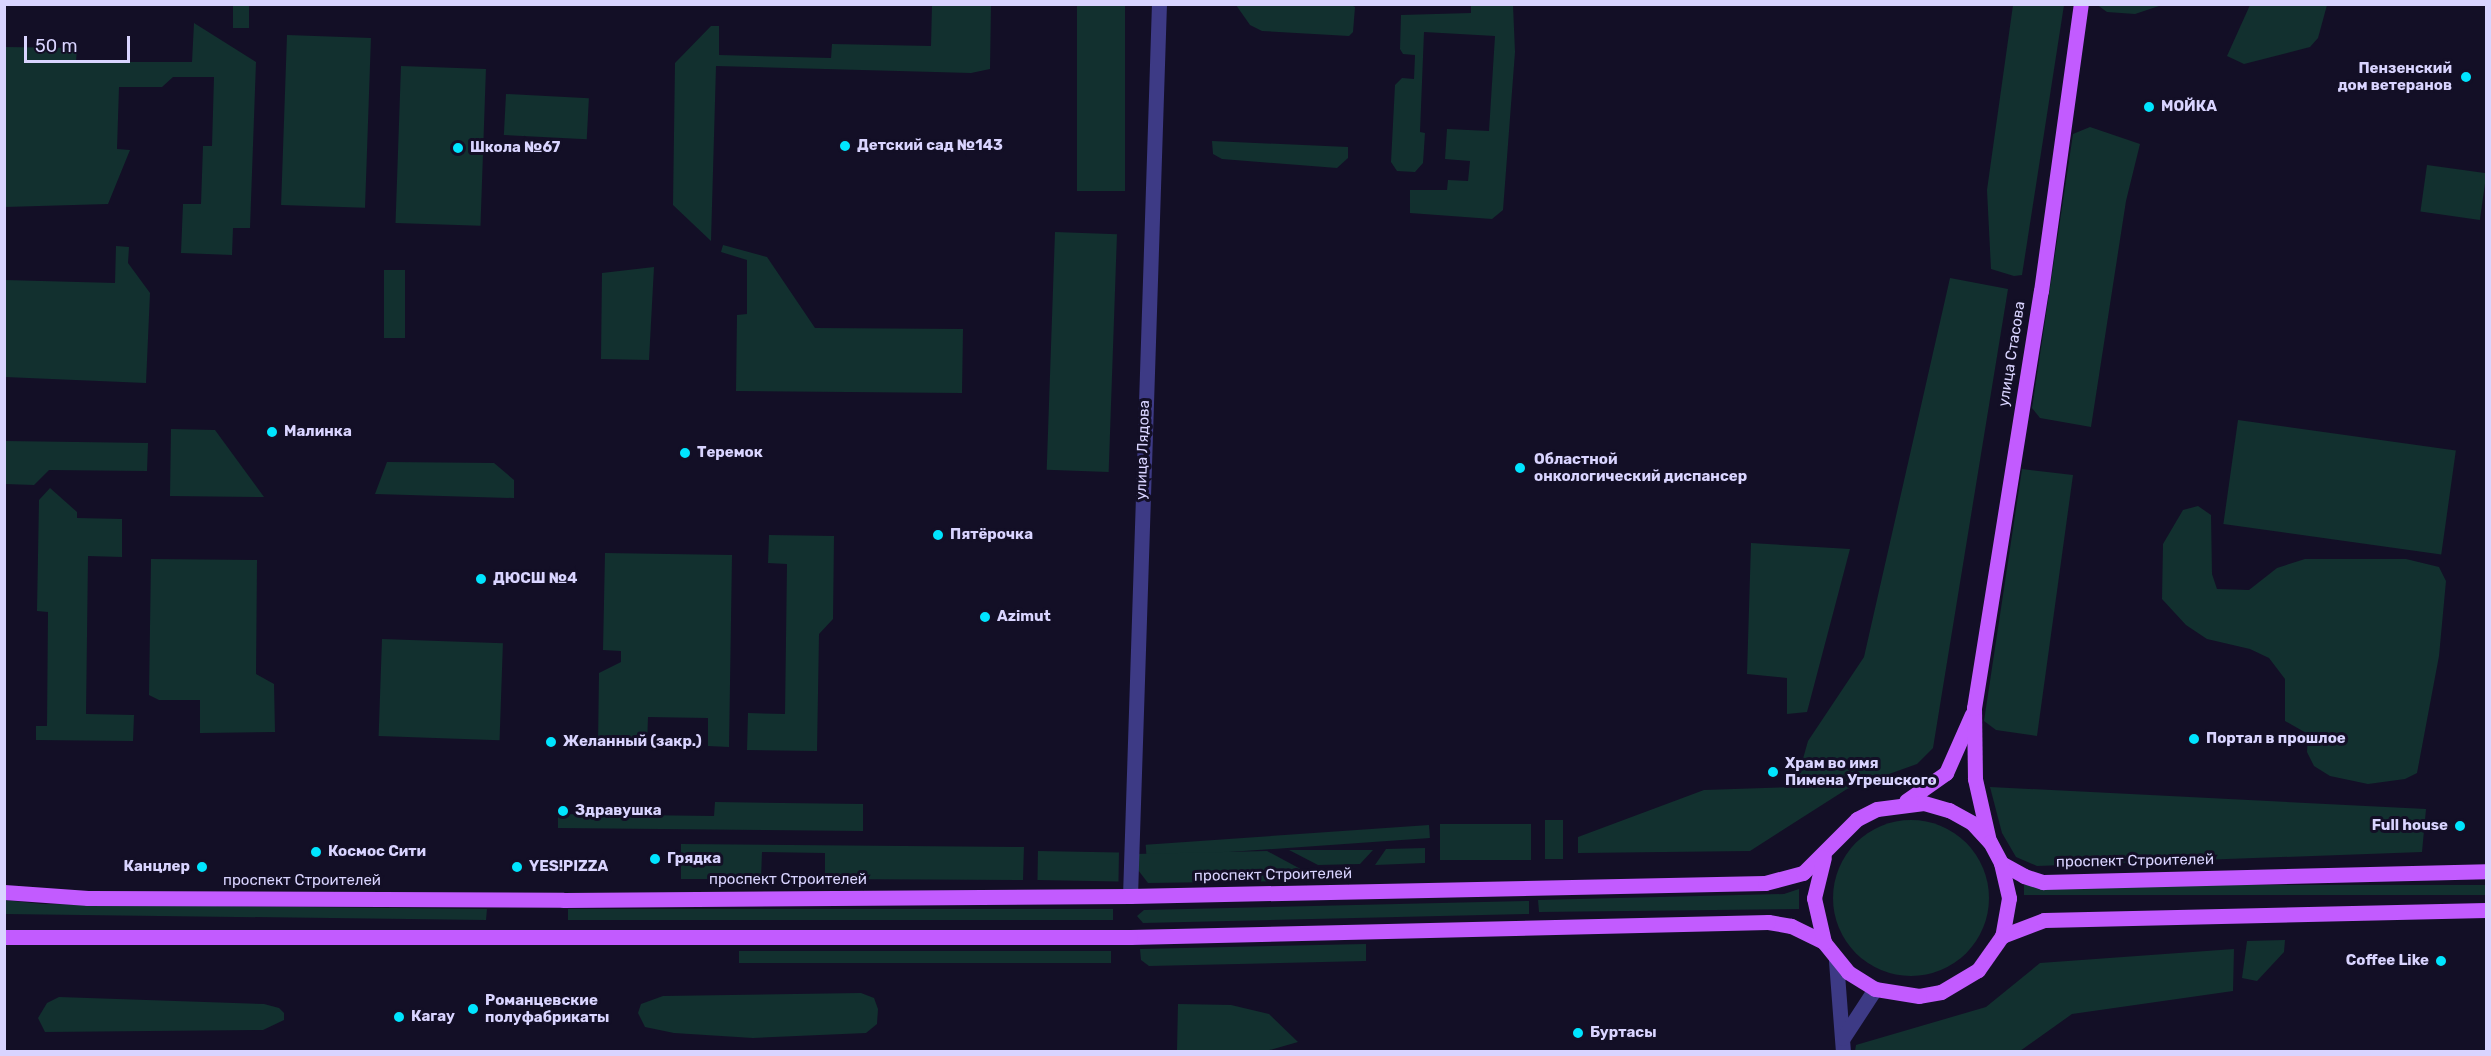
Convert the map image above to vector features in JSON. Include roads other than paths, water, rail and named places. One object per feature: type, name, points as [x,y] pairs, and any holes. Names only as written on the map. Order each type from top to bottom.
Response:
[{"type":"main road","name":"улица Стасова","points":[[1990,842],[1975,779],[1974,708],[2041,291],[2081,4]]},
{"type":"main road","name":"улица Стасова","points":[[1900,803],[1921,794],[1946,773],[1974,708]]},
{"type":"main road","name":"проспект Строителей","points":[[4,892],[88,898],[427,900],[1130,896],[1765,883],[1803,873],[1826,855],[1857,819],[1900,803],[1924,803],[1949,810],[1972,823],[1990,842],[2001,862],[2024,876],[2043,882],[2487,871]]},
{"type":"main road","points":[[1826,855],[1814,898],[1824,942],[1836,961],[1875,989],[1919,996],[1941,992],[1978,970],[2002,936],[2009,898],[2001,862]]},
{"type":"main road","points":[[2002,936],[2044,920],[2487,910]]},
{"type":"main road","points":[[4,937],[1130,937],[1768,922],[1791,926],[1824,942]]},
{"type":"street","name":"улица Лядова","points":[[1130,896],[1159,4]]},
{"type":"street","points":[[1836,961],[1843,1045]]},
{"type":"street","points":[[1843,1045],[1875,989]]},
{"type":"place","name":"Пензенский дом ветеранов","points":[[2466,77]]},
{"type":"place","name":"МОЙКА","points":[[2149,107]]},
{"type":"place","name":"Детский сад №143","points":[[845,146]]},
{"type":"place","name":"Школа №67","points":[[458,148]]},
{"type":"place","name":"Малинка","points":[[272,432]]},
{"type":"place","name":"Теремок","points":[[685,453]]},
{"type":"place","name":"Областной онкологический диспансер","points":[[1520,468]]},
{"type":"place","name":"Пятёрочка","points":[[938,535]]},
{"type":"place","name":"ДЮСШ №4","points":[[481,579]]},
{"type":"place","name":"Azimut","points":[[985,617]]},
{"type":"place","name":"Портал в прошлое","points":[[2194,739]]},
{"type":"place","name":"Желанный (закр.)","points":[[551,742]]},
{"type":"place","name":"Храм во имя Пимена Угрешского","points":[[1773,772]]},
{"type":"place","name":"Здравушка","points":[[563,811]]},
{"type":"place","name":"Full house","points":[[2460,826]]},
{"type":"place","name":"Космос Сити","points":[[316,852]]},
{"type":"place","name":"Грядка","points":[[655,859]]},
{"type":"place","name":"Канцлер","points":[[202,867]]},
{"type":"place","name":"YES!PIZZA","points":[[517,867]]},
{"type":"place","name":"Coffee Like","points":[[2441,961]]},
{"type":"place","name":"Романцевские полуфабрикаты","points":[[473,1009]]},
{"type":"place","name":"Кагау","points":[[399,1017]]},
{"type":"place","name":"Буртасы","points":[[1578,1033]]}]
